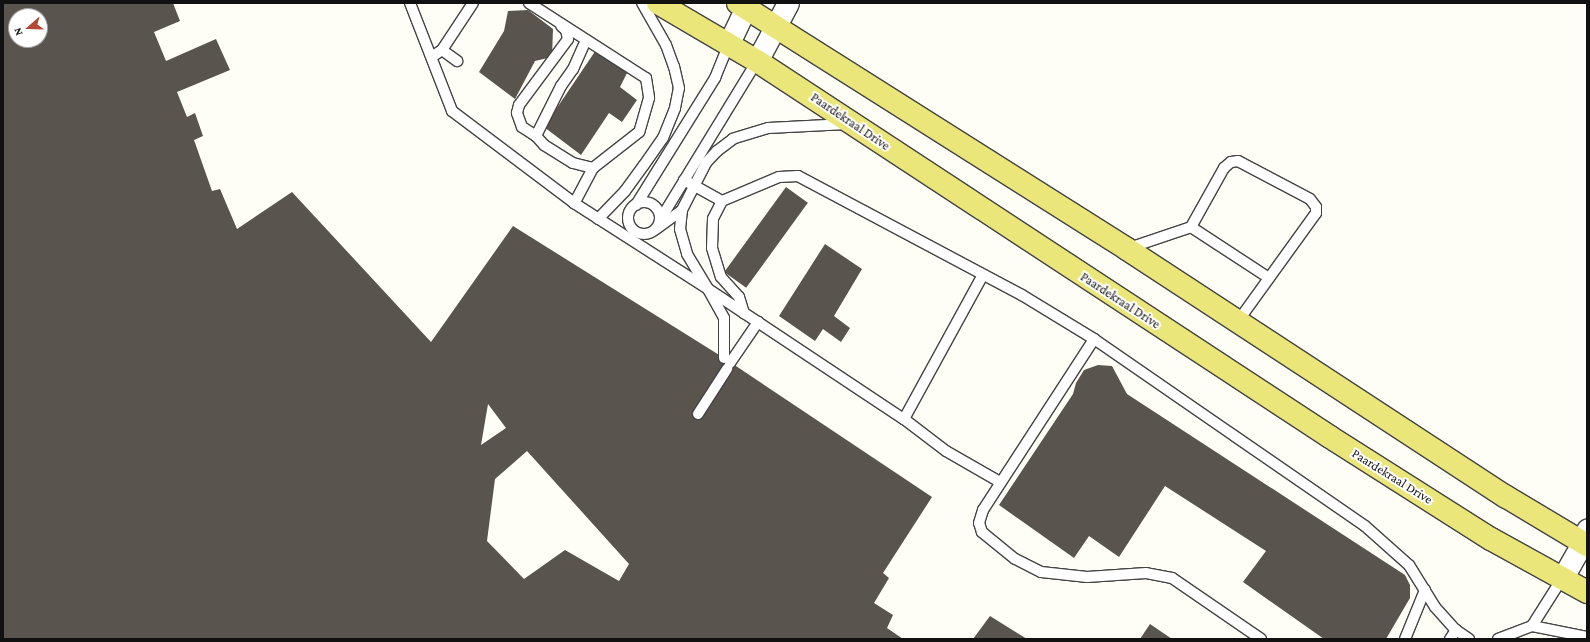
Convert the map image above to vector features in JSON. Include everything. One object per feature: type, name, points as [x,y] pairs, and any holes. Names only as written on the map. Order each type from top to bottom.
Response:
[{"type":"main road","name":"Paardekraal Drive","points":[[658,3],[757,61],[1330,437],[1491,539],[1563,577],[1587,592]]},
{"type":"main road","points":[[744,4],[775,28],[1127,249],[1505,496],[1586,539]]},
{"type":"street","points":[[757,61],[788,3]]},
{"type":"street","points":[[728,45],[744,4]]},
{"type":"street","points":[[1563,577],[1586,539]]},
{"type":"lane","points":[[410,3],[452,111],[574,203],[598,219],[632,235],[708,289],[904,419],[946,451],[1000,482]]},
{"type":"lane","points":[[431,58],[442,50],[473,3]]},
{"type":"lane","points":[[526,3],[566,30],[568,39],[520,105],[518,121],[544,145],[573,163],[593,168]]},
{"type":"lane","points":[[529,3],[646,78],[649,98],[639,132],[593,168],[574,203]]},
{"type":"lane","points":[[598,219],[618,199],[644,165],[662,138],[675,108],[679,88],[674,67],[666,45],[642,3]]},
{"type":"lane","points":[[536,136],[561,86],[573,69],[586,40]]},
{"type":"lane","points":[[632,235],[628,217],[715,78],[728,45]]},
{"type":"lane","points":[[442,50],[457,61]]},
{"type":"lane","points":[[632,235],[650,233],[655,230],[757,61]]},
{"type":"lane","points":[[727,363],[724,318],[687,254],[680,229],[682,210],[694,185],[706,163],[733,139],[768,128],[853,124]]},
{"type":"lane","points":[[1127,249],[1191,227],[1224,168],[1230,162],[1238,161],[1310,199],[1316,206],[1316,213],[1238,321]]},
{"type":"lane","points":[[744,313],[739,297],[721,277],[712,248],[713,219],[722,201],[779,177],[798,176],[1022,295],[1094,339],[1365,526],[1409,565],[1435,607],[1456,630],[1469,639]]},
{"type":"lane","points":[[684,180],[722,201]]},
{"type":"lane","points":[[636,205],[652,204],[659,212],[660,220]]},
{"type":"lane","points":[[650,233],[682,210]]},
{"type":"lane","points":[[1191,227],[1269,278]]},
{"type":"lane","points":[[904,419],[983,275]]},
{"type":"lane","points":[[698,414],[727,363],[758,322]]},
{"type":"lane","points":[[1094,339],[1000,482],[983,510],[979,523],[988,539],[1015,560],[1041,572],[1087,577],[1146,573],[1172,578],[1261,639]]},
{"type":"lane","points":[[1532,626],[1563,577]]},
{"type":"lane","points":[[1405,639],[1425,590]]},
{"type":"lane","points":[[1498,639],[1532,626],[1587,637]]},
{"type":"lane","points":[[1450,639],[1456,630]]},
{"type":"building","points":[[3,3],[173,3],[180,21],[154,32],[166,61],[216,39],[230,70],[177,92],[187,117],[195,113],[203,136],[194,140],[212,191],[220,189],[237,229],[292,192],[431,342],[513,226],[724,358],[932,497],[883,573],[889,578],[874,603],[893,615],[887,628],[903,639],[3,639]],"holes":[[[488,404],[506,428],[481,445]],[[527,451],[629,564],[619,581],[565,550],[524,579],[487,541],[495,479]]]},
{"type":"building","points":[[528,10],[553,29],[552,57],[535,61],[515,99],[479,72],[504,31],[508,11]]},
{"type":"building","points":[[596,50],[628,71],[620,87],[637,100],[622,122],[609,113],[581,155],[544,127]]},
{"type":"building","points":[[786,187],[808,203],[746,288],[724,272]]},
{"type":"building","points":[[825,244],[862,269],[834,316],[850,328],[841,342],[823,329],[815,341],[779,316]]},
{"type":"building","points":[[1098,365],[1112,366],[1127,394],[1405,575],[1410,585],[1410,598],[1386,639],[1324,639],[1243,582],[1266,551],[1165,486],[1119,557],[1089,536],[1074,558],[999,505],[1073,394],[1076,383],[1084,370]]},
{"type":"building","points":[[990,616],[1027,639],[973,639]]},
{"type":"building","points":[[1150,624],[1172,639],[1140,639]]}]
